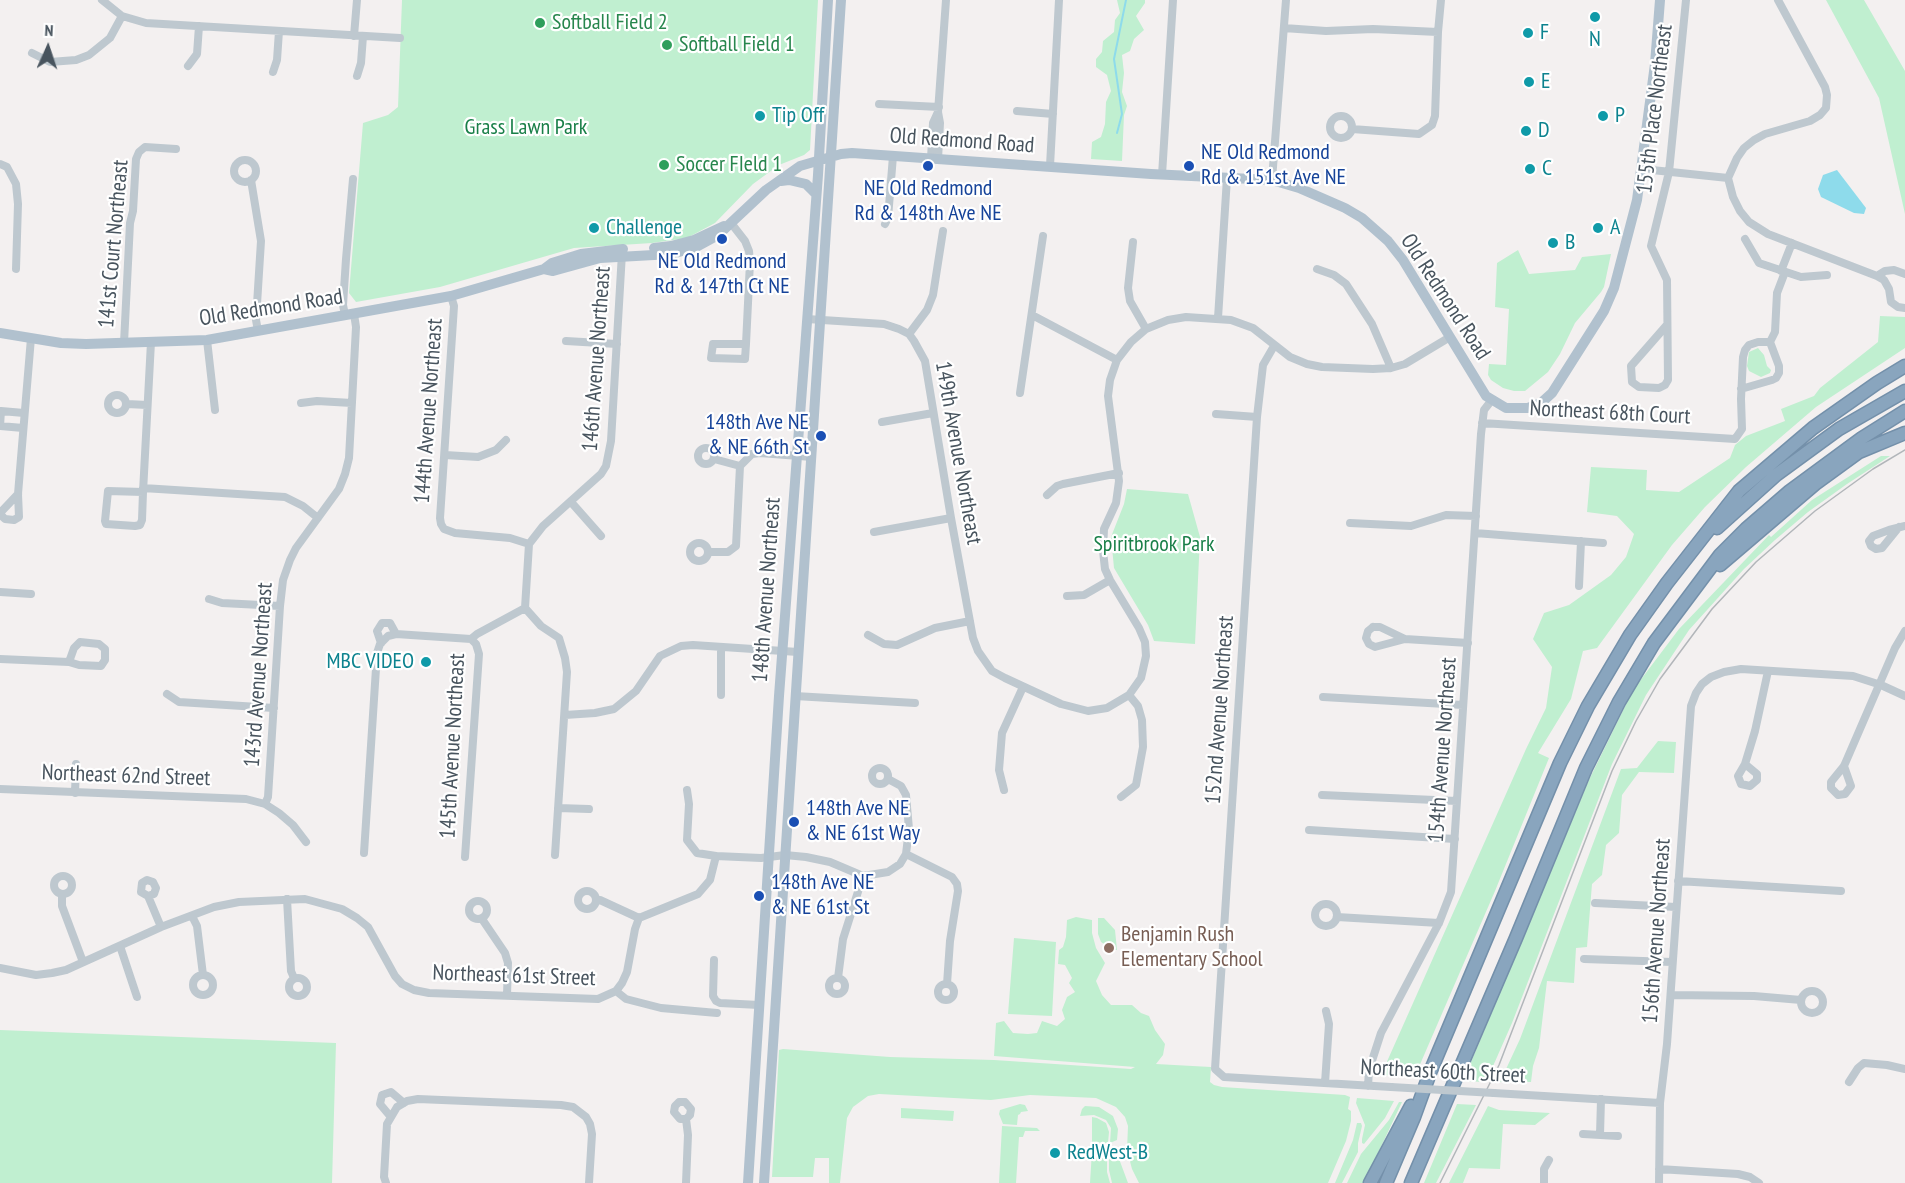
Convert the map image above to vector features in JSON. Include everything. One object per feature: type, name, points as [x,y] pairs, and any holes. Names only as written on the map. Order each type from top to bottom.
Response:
[{"type":"highway","points":[[1386,1183],[1560,763],[1588,706],[1630,635],[1739,491],[1814,428],[1905,366]]},
{"type":"highway","points":[[1692,552],[1738,507],[1776,475],[1839,429],[1905,391]]},
{"type":"highway","points":[[1411,1183],[1586,768],[1619,702],[1643,663],[1720,555],[1790,491],[1862,438],[1905,411]]},
{"type":"highway","points":[[1695,587],[1815,484],[1859,452],[1905,433]]},
{"type":"highway","points":[[1370,1183],[1431,1070]]},
{"type":"highway","points":[[1416,1183],[1444,1107]]},
{"type":"main road","name":"148th Avenue Northeast","points":[[748,1183],[828,0]]},
{"type":"main road","name":"148th Avenue Northeast","points":[[764,1183],[841,0]]},
{"type":"main road","points":[[1491,400],[1506,408],[1528,408],[1541,403],[1552,393],[1604,311],[1614,288],[1632,225],[1642,165],[1655,64],[1660,0]]},
{"type":"main road","name":"Old Redmond Road","points":[[0,333],[61,343],[207,340],[451,296],[544,269],[553,271],[622,253],[672,254],[696,247],[715,238],[778,182],[800,166],[831,156],[852,153],[1162,175],[1272,180],[1299,188],[1330,200],[1362,218],[1388,241],[1403,260],[1482,390],[1491,400]]},
{"type":"main road","points":[[778,182],[789,180],[804,183],[816,194]]},
{"type":"street","points":[[102,0],[122,16],[147,23],[400,38]]},
{"type":"street","points":[[357,0],[361,63],[357,76]]},
{"type":"street","points":[[934,158],[933,123],[938,110],[946,0]]},
{"type":"street","points":[[1050,166],[1059,0]]},
{"type":"street","points":[[1162,175],[1173,0]]},
{"type":"street","points":[[1272,180],[1286,0]]},
{"type":"street","points":[[1352,129],[1419,134],[1432,125],[1435,116],[1441,0]]},
{"type":"street","name":"155th Place Northeast","points":[[1666,326],[1631,366],[1632,382],[1638,387],[1659,388],[1668,380],[1667,280],[1651,246],[1669,172],[1686,0]]},
{"type":"street","points":[[1778,0],[1825,87],[1826,108],[1810,121],[1774,131],[1754,140],[1737,158],[1728,178],[1733,197],[1740,212],[1749,222],[1768,234],[1877,276],[1884,280],[1889,289],[1891,302],[1898,307],[1905,308]]},
{"type":"street","points":[[32,53],[50,62],[76,60],[89,55],[110,38],[122,16]]},
{"type":"street","points":[[188,66],[197,54],[199,26]]},
{"type":"street","points":[[1284,28],[1326,31],[1373,29],[1438,32]]},
{"type":"street","points":[[273,72],[277,60],[279,31]]},
{"type":"street","points":[[879,104],[938,110]]},
{"type":"street","points":[[1017,111],[1053,114]]},
{"type":"street","name":"141st Court Northeast","points":[[124,343],[136,159],[144,147],[176,149]]},
{"type":"street","points":[[885,224],[888,218],[893,156]]},
{"type":"street","points":[[4,165],[16,184],[18,204],[16,269]]},
{"type":"street","points":[[1642,165],[1652,170],[1728,178]]},
{"type":"street","points":[[1218,318],[1227,178]]},
{"type":"street","name":"143rd Avenue Northeast","points":[[265,804],[268,798],[280,606],[284,580],[290,560],[339,489],[349,458],[356,327],[344,305],[353,179]]},
{"type":"street","points":[[251,180],[261,241],[256,320],[258,331]]},
{"type":"street","points":[[731,223],[745,241],[749,251],[750,261],[746,344],[745,359],[711,358],[713,344],[746,344]]},
{"type":"street","points":[[807,320],[884,324],[909,334],[927,310],[933,295],[943,231]]},
{"type":"street","points":[[1020,393],[1043,236]]},
{"type":"street","points":[[1744,239],[1759,263],[1801,277],[1827,275]]},
{"type":"street","points":[[1133,242],[1128,288],[1130,301],[1146,329]]},
{"type":"street","points":[[1770,342],[1758,342],[1749,345],[1745,350],[1741,389],[1776,378],[1779,373],[1779,366],[1770,342],[1775,332],[1777,293],[1792,243]]},
{"type":"street","name":"146th Avenue Northeast","points":[[529,544],[543,526],[601,474],[606,466],[610,441],[622,253]]},
{"type":"street","points":[[1317,269],[1334,275],[1346,284],[1372,324],[1391,368]]},
{"type":"street","points":[[1877,276],[1885,271],[1894,270],[1905,274]]},
{"type":"street","name":"144th Avenue Northeast","points":[[451,296],[454,307],[440,518],[444,529],[455,533],[510,538],[529,544]]},
{"type":"street","points":[[1032,315],[1118,360]]},
{"type":"street","points":[[1121,797],[1136,785],[1143,747],[1142,720],[1138,706],[1129,695],[1141,678],[1146,656],[1145,642],[1139,628],[1110,580],[1104,561],[1104,529],[1119,492],[1119,473],[1108,396],[1110,380],[1118,360],[1131,342],[1146,329],[1168,320],[1186,317],[1218,318],[1245,324],[1290,357],[1322,367],[1391,368],[1405,364],[1450,337]]},
{"type":"street","name":"149th Avenue Northeast","points":[[909,334],[920,349],[924,361],[973,638],[985,663],[992,671],[1023,687],[1061,704],[1088,711],[1107,708],[1129,695]]},
{"type":"street","points":[[18,494],[0,514],[5,519],[19,517],[18,494],[31,338]]},
{"type":"street","points":[[207,340],[215,410]]},
{"type":"street","points":[[566,341],[617,344]]},
{"type":"street","points":[[151,342],[147,405],[143,490],[142,520],[140,525],[135,526],[106,524],[108,491],[143,490],[285,497],[303,506],[318,518]]},
{"type":"street","name":"152nd Avenue Northeast","points":[[1224,1077],[1215,1069],[1217,1018],[1257,417],[1263,365],[1274,346]]},
{"type":"street","name":"Northeast 68th Court","points":[[1482,423],[1736,438],[1742,429],[1741,389]]},
{"type":"street","name":"154th Avenue Northeast","points":[[1368,1086],[1369,1070],[1381,1033],[1439,923],[1451,892],[1482,423],[1484,410],[1491,400]]},
{"type":"street","points":[[301,403],[317,401],[352,403]]},
{"type":"street","points":[[127,404],[147,405]]},
{"type":"street","points":[[23,428],[0,426],[1,411],[24,413]]},
{"type":"street","points":[[882,422],[933,413]]},
{"type":"street","points":[[1216,414],[1257,417]]},
{"type":"street","points":[[445,455],[478,457],[496,450],[506,440]]},
{"type":"street","points":[[708,552],[733,550],[736,541],[740,466],[752,454],[812,457]]},
{"type":"street","points":[[714,459],[740,466]]},
{"type":"street","points":[[1047,495],[1063,484],[1119,473]]},
{"type":"street","points":[[571,502],[601,536]]},
{"type":"street","points":[[1350,523],[1412,526],[1446,515],[1476,516]]},
{"type":"street","points":[[873,532],[951,518]]},
{"type":"street","points":[[1475,533],[1603,543]]},
{"type":"street","points":[[1579,586],[1581,541]]},
{"type":"street","points":[[529,544],[525,608],[541,626],[559,638],[566,658],[565,715],[555,855]]},
{"type":"street","points":[[1067,596],[1084,595],[1110,580]]},
{"type":"street","points":[[0,592],[31,594]]},
{"type":"street","points":[[209,599],[222,603],[280,606]]},
{"type":"street","points":[[364,853],[376,653],[381,643],[392,635],[471,639],[525,608]]},
{"type":"street","points":[[868,635],[884,644],[897,645],[934,628],[970,621]]},
{"type":"street","points":[[381,643],[376,631],[381,623],[390,623],[392,635]]},
{"type":"street","points":[[1844,766],[1881,685],[1895,648],[1905,631]]},
{"type":"street","name":"145th Avenue Northeast","points":[[465,857],[479,654],[476,644],[471,639]]},
{"type":"street","points":[[1405,639],[1468,643]]},
{"type":"street","points":[[0,659],[101,666],[105,660],[105,649],[99,644],[80,642],[74,648],[69,662]]},
{"type":"street","points":[[565,715],[614,709],[636,690],[660,656],[676,649],[693,645],[798,652]]},
{"type":"street","points":[[721,695],[722,647]]},
{"type":"street","name":"156th Avenue Northeast","points":[[1659,1183],[1660,1103],[1671,995],[1691,706],[1702,684],[1711,677],[1741,669],[1768,671]]},
{"type":"street","points":[[1745,764],[1768,671],[1853,676],[1905,696]]},
{"type":"street","points":[[1004,790],[999,770],[1002,733],[1023,687]]},
{"type":"street","points":[[167,694],[179,702],[274,708]]},
{"type":"street","points":[[795,696],[915,703]]},
{"type":"street","points":[[1323,697],[1463,705]]},
{"type":"street","points":[[75,793],[76,764]]},
{"type":"street","points":[[687,790],[689,804],[687,840],[697,853],[770,858],[784,855],[806,857],[830,862],[863,876],[888,872],[900,864],[906,855],[909,829],[906,795],[901,786],[888,779]]},
{"type":"street","name":"Northeast 62nd Street","points":[[0,789],[246,799],[265,804],[279,813],[293,825],[306,842]]},
{"type":"street","points":[[1322,795],[1457,801]]},
{"type":"street","points":[[558,808],[590,808]]},
{"type":"street","points":[[1309,830],[1455,839]]},
{"type":"street","points":[[906,855],[952,877],[957,884],[946,984]]},
{"type":"street","points":[[596,900],[639,918],[698,894],[710,880],[717,856]]},
{"type":"street","points":[[837,978],[843,939],[863,876]]},
{"type":"street","points":[[1678,880],[1841,891]]},
{"type":"street","points":[[63,894],[62,906],[83,963]]},
{"type":"street","points":[[148,896],[161,927]]},
{"type":"street","points":[[286,899],[291,971],[294,978]]},
{"type":"street","name":"Northeast 61st Street","points":[[0,968],[36,975],[66,970],[161,927],[214,907],[239,902],[286,899],[320,902],[342,909],[357,918],[368,927],[395,976],[402,984],[414,990],[429,993],[598,999],[616,991],[626,999],[661,1008],[717,1013]]},
{"type":"street","points":[[1595,903],[1676,907]]},
{"type":"street","points":[[192,916],[197,926],[203,975]]},
{"type":"street","points":[[1337,917],[1439,923]]},
{"type":"street","points":[[616,991],[627,972],[639,918]]},
{"type":"street","points":[[482,919],[506,953],[507,995]]},
{"type":"street","points":[[120,946],[137,997]]},
{"type":"street","points":[[1584,959],[1672,962]]},
{"type":"street","points":[[714,960],[712,996],[716,1001],[759,1005]]},
{"type":"street","points":[[1671,995],[1766,996],[1801,1000]]},
{"type":"street","points":[[1325,1083],[1329,1024],[1326,1011]]},
{"type":"street","points":[[1849,1082],[1864,1063],[1905,1069]]},
{"type":"street","name":"Northeast 60th Street","points":[[1224,1077],[1660,1103]]},
{"type":"street","points":[[390,1116],[380,1104],[382,1095],[391,1092],[400,1105]]},
{"type":"street","points":[[386,1183],[384,1178],[386,1132],[390,1116],[400,1105],[418,1099],[573,1107],[590,1124],[592,1134],[589,1183]]},
{"type":"street","points":[[1600,1135],[1601,1099]]},
{"type":"street","points":[[686,1119],[688,1135],[686,1183]]},
{"type":"street","points":[[1583,1134],[1618,1136]]},
{"type":"street","points":[[1544,1183],[1544,1169],[1549,1160]]},
{"type":"street","points":[[1659,1169],[1738,1174],[1750,1177],[1759,1183]]},
{"type":"green space","name":"Grass Lawn Park","points":[[402,0],[818,0],[810,150],[804,155],[779,165],[753,184],[715,223],[687,238],[652,243],[574,248],[440,287],[356,302],[349,293],[363,123],[388,115],[398,107]]},
{"type":"green space","points":[[1117,0],[1145,0],[1136,16],[1144,30],[1134,39],[1130,51],[1122,55],[1124,73],[1122,92],[1127,106],[1124,115],[1122,161],[1091,159],[1092,142],[1101,137],[1105,124],[1106,102],[1111,91],[1107,75],[1096,67],[1096,59],[1102,52],[1103,41],[1114,32],[1115,20],[1120,13]]},
{"type":"green space","points":[[1826,0],[1864,0],[1905,71],[1905,214],[1879,98]]},
{"type":"green space","points":[[1518,250],[1529,274],[1575,270],[1582,257],[1611,254],[1601,292],[1575,323],[1560,354],[1548,372],[1525,391],[1503,388],[1491,380],[1488,375],[1489,364],[1506,365],[1509,309],[1495,307],[1497,263]]},
{"type":"green space","points":[[1880,316],[1905,317],[1905,348],[1816,407],[1746,467],[1705,507],[1672,545],[1597,648],[1583,651],[1571,699],[1538,753],[1549,758],[1495,891],[1415,1076],[1381,1075],[1546,708],[1552,667],[1533,639],[1544,613],[1569,605],[1611,575],[1626,557],[1634,534],[1617,516],[1587,512],[1591,467],[1647,470],[1646,490],[1679,492],[1730,458],[1735,445],[1746,436],[1785,421],[1781,409],[1814,396],[1820,388],[1878,342]]},
{"type":"green space","points":[[1758,348],[1771,370],[1770,373],[1761,377],[1749,371],[1747,366],[1749,352]]},
{"type":"green space","points":[[1881,456],[1890,456],[1808,512],[1775,540],[1744,569],[1689,630],[1646,695],[1612,764],[1512,1023],[1486,1082],[1463,1081],[1588,782],[1633,690],[1679,629],[1769,535],[1771,537],[1812,500]]},
{"type":"green space","name":"Spiritbrook Park","points":[[1127,489],[1188,494],[1200,537],[1195,644],[1154,641],[1148,625],[1114,568],[1111,537],[1124,504]]},
{"type":"green space","points":[[1658,741],[1676,742],[1674,773],[1639,772],[1622,795],[1619,833],[1606,845],[1602,875],[1592,884],[1587,947],[1576,948],[1574,983],[1547,981],[1539,1048],[1531,1082],[1500,1082],[1520,1039],[1621,769],[1637,768]]},
{"type":"green space","points":[[1076,917],[1092,920],[1092,933],[1096,948],[1105,963],[1096,981],[1102,995],[1111,1005],[1132,1005],[1141,1013],[1149,1016],[1165,1044],[1163,1055],[1156,1064],[1211,1067],[1210,1082],[1222,1087],[1350,1097],[1348,1109],[1351,1111],[1351,1121],[1346,1141],[1328,1183],[1139,1183],[1127,1150],[1128,1126],[1125,1117],[1116,1107],[1096,1098],[1030,1095],[991,1100],[879,1094],[868,1096],[853,1107],[847,1118],[840,1183],[829,1183],[829,1158],[815,1158],[813,1177],[772,1177],[779,1050],[1131,1069],[1135,1067],[994,1056],[996,1023],[1004,1021],[1013,1033],[1028,1034],[1037,1033],[1042,1021],[1057,1026],[1065,1019],[1062,1010],[1067,997],[1075,992],[1069,983],[1072,978],[1065,965],[1058,964],[1059,950],[1063,947],[1066,937],[1067,920]]},
{"type":"green space","points":[[1098,918],[1104,918],[1115,930],[1117,950],[1101,942],[1098,934]]},
{"type":"green space","points":[[1014,938],[1056,942],[1052,1016],[1008,1014]]},
{"type":"green space","points":[[0,1030],[336,1043],[332,1183],[0,1183]]},
{"type":"green space","points":[[1357,1098],[1394,1101],[1385,1118],[1364,1144],[1362,1139],[1365,1125],[1356,1103]]},
{"type":"green space","points":[[1399,1102],[1402,1102],[1364,1183],[1347,1183],[1361,1154],[1389,1120]]},
{"type":"green space","points":[[1020,1104],[1025,1105],[1028,1111],[1018,1115],[1017,1125],[1003,1124],[999,1114],[1000,1110]]},
{"type":"green space","points":[[1457,1104],[1476,1105],[1436,1183],[1424,1183]]},
{"type":"green space","points":[[1085,1106],[1099,1107],[1113,1116],[1118,1129],[1117,1140],[1110,1143],[1111,1128],[1106,1120],[1094,1115],[1080,1116]]},
{"type":"green space","points":[[1488,1106],[1499,1110],[1550,1113],[1535,1125],[1503,1124],[1500,1169],[1469,1168],[1463,1183],[1449,1183]]},
{"type":"green space","points":[[901,1108],[954,1111],[953,1121],[901,1118]]},
{"type":"green space","points":[[1092,1117],[1106,1123],[1109,1132],[1108,1143],[1092,1142]]},
{"type":"green space","points":[[1357,1123],[1361,1123],[1362,1126],[1358,1152],[1342,1183],[1335,1183],[1353,1140]]},
{"type":"green space","points":[[1002,1126],[1037,1128],[1040,1131],[1025,1131],[1023,1137],[1019,1137],[1016,1183],[999,1183]]},
{"type":"green space","points":[[1092,1151],[1107,1151],[1107,1172],[1110,1183],[1090,1183]]},
{"type":"green space","points":[[1109,1152],[1116,1153],[1118,1156],[1128,1183],[1112,1183]]},
{"type":"water","points":[[1837,170],[1866,208],[1864,214],[1854,213],[1821,197],[1818,189],[1823,175]]},
{"type":"waterway","points":[[1117,133],[1122,114],[1114,59],[1126,0]]},
{"type":"tram line","points":[[1440,1183],[1499,1065],[1612,771],[1636,721],[1660,679],[1712,609],[1756,562],[1815,511],[1873,469],[1905,450]]},
{"type":"place","name":"N","points":[[1595,17]]},
{"type":"place","name":"Softball Field 2","points":[[540,23]]},
{"type":"place","name":"F","points":[[1528,33]]},
{"type":"place","name":"Softball Field 1","points":[[667,45]]},
{"type":"place","name":"E","points":[[1529,82]]},
{"type":"place","name":"Tip Off","points":[[760,116]]},
{"type":"place","name":"P","points":[[1603,116]]},
{"type":"place","name":"D","points":[[1526,131]]},
{"type":"place","name":"Soccer FIeld 1","points":[[664,165]]},
{"type":"place","name":"NE Old Redmond Rd & 148th Ave NE","points":[[928,166]]},
{"type":"place","name":"NE Old Redmond Rd & 151st Ave NE","points":[[1189,166]]},
{"type":"place","name":"C","points":[[1530,169]]},
{"type":"place","name":"Challenge","points":[[594,228]]},
{"type":"place","name":"A","points":[[1598,228]]},
{"type":"place","name":"NE Old Redmond Rd & 147th Ct NE","points":[[722,239]]},
{"type":"place","name":"B","points":[[1553,243]]},
{"type":"place","name":"148th Ave NE & NE 66th St","points":[[821,436]]},
{"type":"place","name":"MBC VIDEO","points":[[426,662]]},
{"type":"place","name":"148th Ave NE & NE 61st Way","points":[[794,822]]},
{"type":"place","name":"148th Ave NE & NE 61st St","points":[[759,896]]},
{"type":"place","name":"Benjamin Rush Elementary School","points":[[1109,948]]},
{"type":"place","name":"RedWest-B","points":[[1055,1153]]}]
